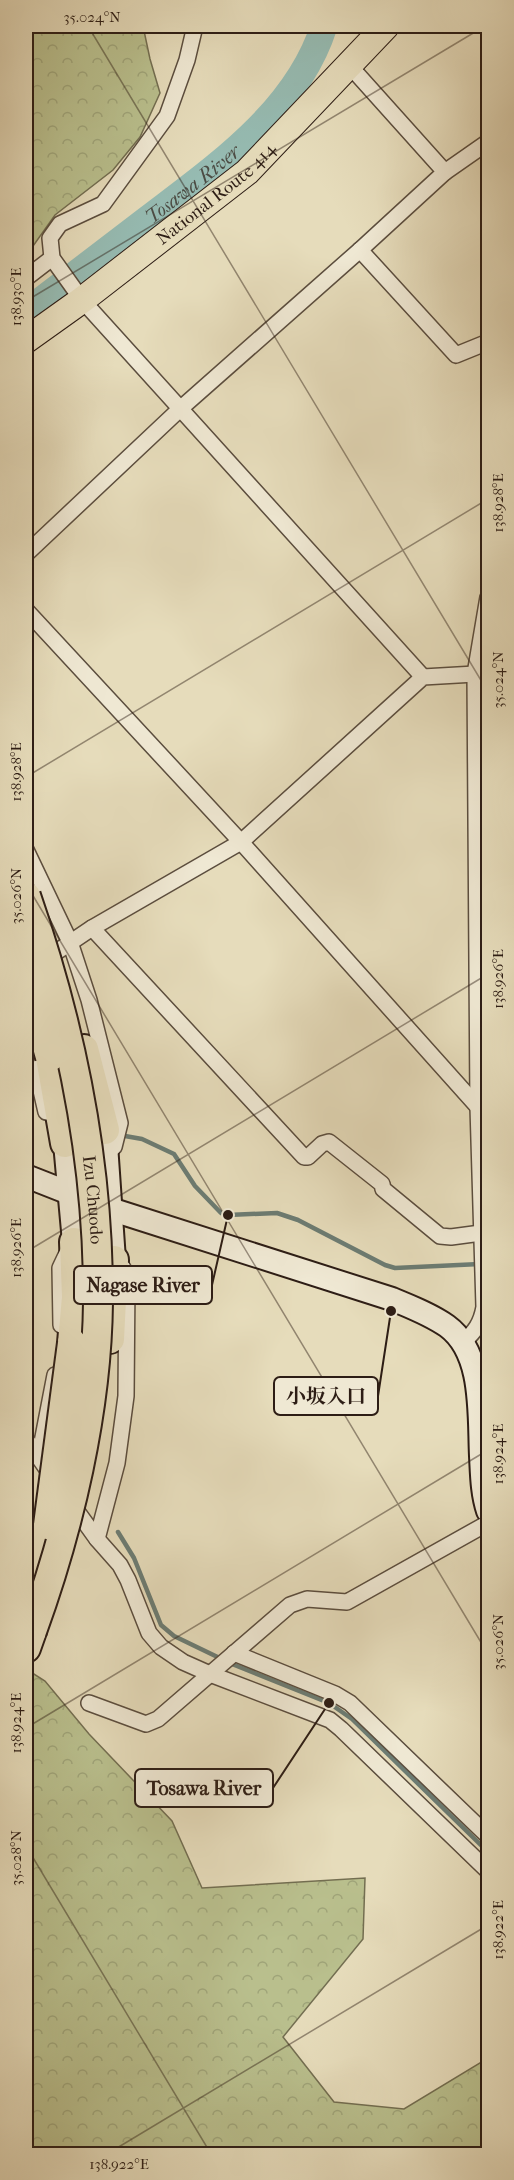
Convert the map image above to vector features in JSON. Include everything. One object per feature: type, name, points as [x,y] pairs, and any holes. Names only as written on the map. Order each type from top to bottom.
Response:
[{"type":"highway","name":"National Route 414","points":[[26,340],[78,295],[247,172],[386,26]]},
{"type":"highway","points":[[26,881],[58,956],[105,1130]]},
{"type":"highway","name":"Izu Chuodo","points":[[26,896],[52,978],[84,1121],[94,1213],[98,1294],[94,1357],[81,1451],[62,1537],[30,1628]]},
{"type":"highway","name":"Izu Chuodo","points":[[26,923],[55,1024],[69,1090],[86,1215],[88,1270],[85,1356],[77,1421],[54,1535],[42,1574],[30,1628]]},
{"type":"highway","points":[[26,972],[50,1057],[65,1143]]},
{"type":"highway","points":[[42,1574],[72,1344],[76,1297],[74,1242]]},
{"type":"highway","points":[[30,1628],[58,1584],[76,1532],[94,1462],[110,1348],[114,1260]]},
{"type":"main road","points":[[105,1130],[114,1260]]},
{"type":"main road","points":[[65,1143],[74,1242]]},
{"type":"main road","points":[[26,1176],[110,1209],[392,1299],[432,1316],[449,1327],[463,1343],[471,1361],[476,1383],[483,1483],[489,1510]]},
{"type":"street","points":[[195,26],[187,60],[167,116],[103,204],[60,225],[55,231],[50,238],[56,263],[78,295],[423,678]]},
{"type":"street","points":[[349,65],[445,172]]},
{"type":"street","points":[[26,554],[180,409],[445,172],[489,142]]},
{"type":"street","points":[[360,250],[456,356],[489,342]]},
{"type":"street","points":[[26,278],[56,263]]},
{"type":"street","points":[[463,1343],[477,1330],[482,1321],[484,1307],[482,1251],[484,1229],[478,1107],[483,949],[482,771],[475,674],[489,597]]},
{"type":"street","points":[[26,610],[241,842],[478,1107]]},
{"type":"street","points":[[26,972],[92,928],[241,842],[423,678],[475,674]]},
{"type":"street","points":[[26,850],[70,942],[89,1000],[120,1124],[108,1165]]},
{"type":"street","points":[[92,928],[304,1157],[308,1157],[322,1144],[329,1142],[382,1184],[383,1189],[440,1236],[451,1238],[484,1229]]},
{"type":"street","points":[[26,1024],[46,1112],[65,1143]]},
{"type":"street","points":[[39,1458],[62,1338],[60,1268],[74,1242]]},
{"type":"street","points":[[97,1539],[117,1463],[126,1396],[127,1280],[123,1268],[114,1260]]},
{"type":"street","points":[[26,1439],[97,1539],[120,1565],[149,1633],[161,1647],[183,1662],[213,1671],[330,1720],[489,1871]]},
{"type":"street","points":[[89,1703],[147,1724],[158,1719],[290,1605],[307,1599],[347,1602],[489,1523]]},
{"type":"street","points":[[233,1654],[335,1694],[350,1703],[489,1836]]},
{"type":"green space","points":[[26,26],[143,26],[160,93],[140,137],[113,170],[55,215],[26,256]]},
{"type":"green space","points":[[26,1669],[45,1681],[89,1734],[172,1821],[202,1888],[365,1878],[363,1939],[283,2037],[334,2102],[404,2109],[488,2058],[488,2154],[26,2154]]},
{"type":"waterway","name":"Tosawa River","points":[[26,312],[201,178],[252,134],[295,85],[312,57],[324,26]]},
{"type":"waterway","points":[[26,1092],[36,1086]]},
{"type":"waterway","points":[[120,1133],[142,1139],[174,1154],[195,1186],[221,1213],[228,1215],[277,1213],[298,1220],[395,1268],[480,1264]]},
{"type":"waterway","name":"Tosawa River","points":[[118,1532],[134,1558],[161,1625],[174,1636],[232,1664],[329,1703],[352,1719],[488,1852]]},
{"type":"place","name":"Nagase River","points":[[228,1215]]},
{"type":"place","name":"小坂入口","points":[[391,1311]]},
{"type":"place","name":"Tosawa River","points":[[329,1703]]}]
